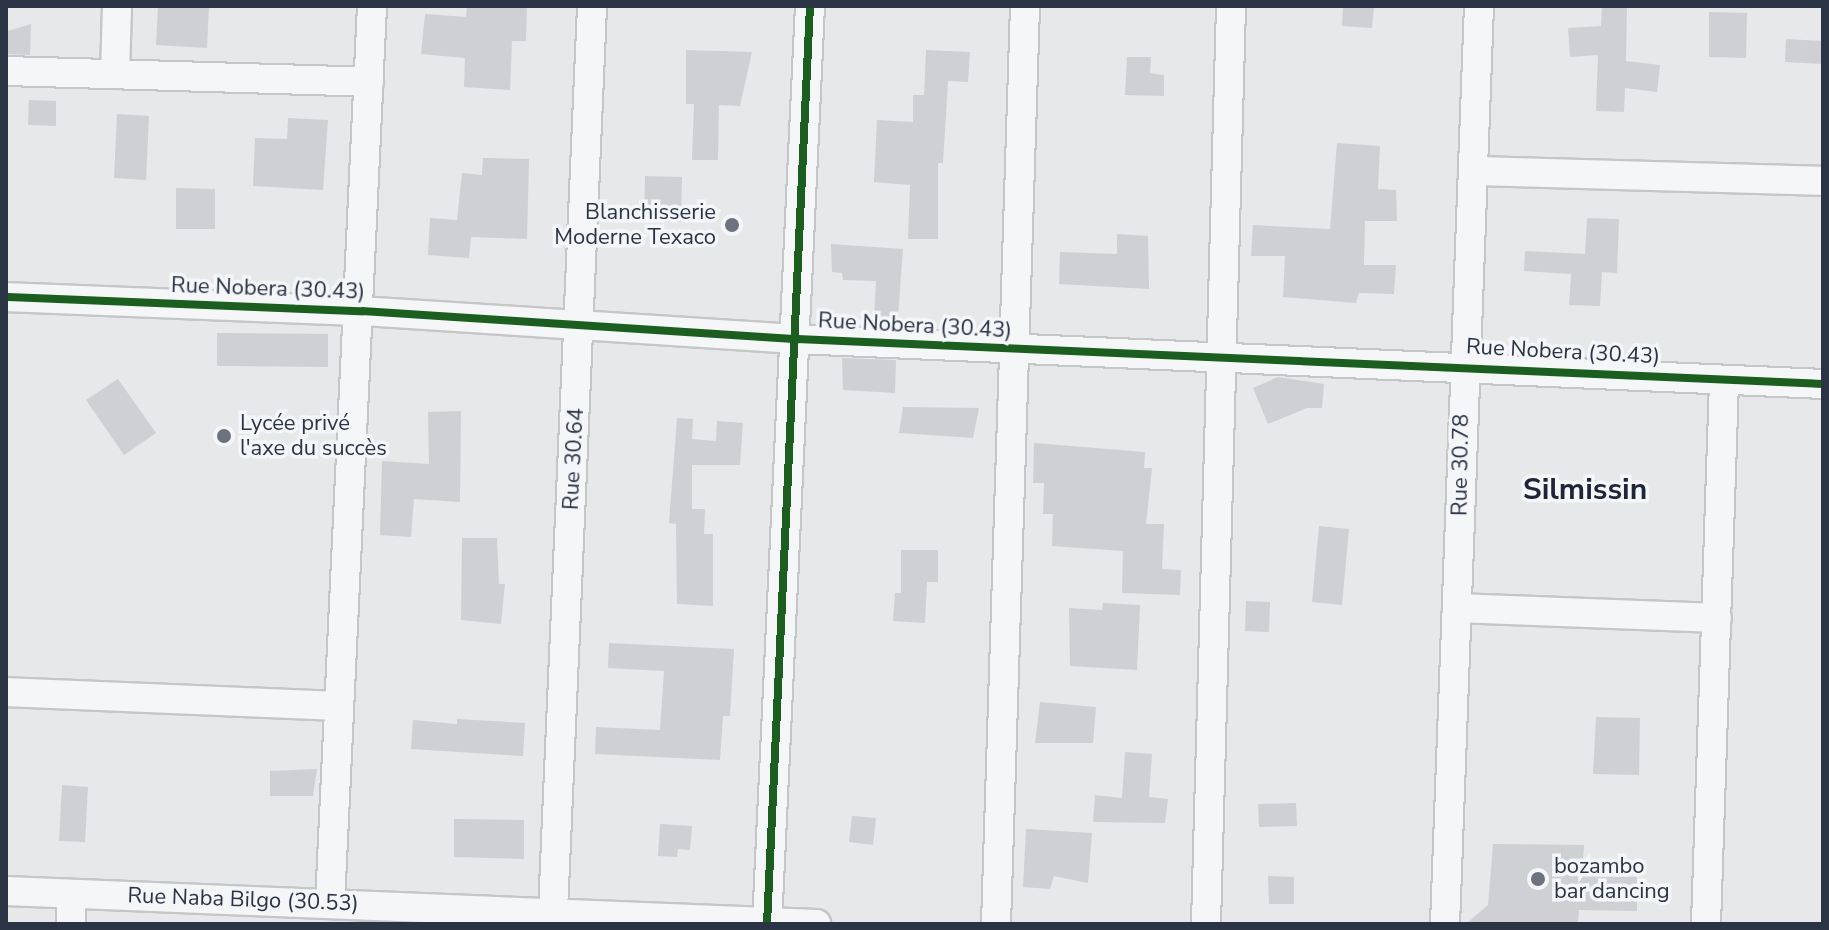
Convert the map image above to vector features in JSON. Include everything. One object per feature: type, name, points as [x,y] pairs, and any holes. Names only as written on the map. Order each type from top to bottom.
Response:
[{"type":"street","points":[[115,74],[117,6]]},
{"type":"street","points":[[330,903],[337,706],[362,311],[372,6]]},
{"type":"street","name":"Rue 30.64","points":[[553,911],[592,6]]},
{"type":"street","points":[[767,922],[797,339],[810,6]]},
{"type":"street","points":[[996,924],[1025,6]]},
{"type":"street","points":[[1206,924],[1231,6]]},
{"type":"street","name":"Rue 30.78","points":[[1445,924],[1463,364],[1479,6]]},
{"type":"street","points":[[6,71],[369,82]]},
{"type":"street","points":[[1473,171],[1823,181]]},
{"type":"street","name":"Rue Nobera (30.43)","points":[[6,297],[362,311],[797,339],[1463,364],[1823,384]]},
{"type":"street","points":[[1706,924],[1724,380]]},
{"type":"street","points":[[1457,608],[1717,618]]},
{"type":"street","points":[[6,692],[337,706]]},
{"type":"street","name":"Rue Naba Bilgo (30.53)","points":[[6,891],[816,924]]},
{"type":"street","points":[[71,894],[71,924]]},
{"type":"building","points":[[158,6],[209,6],[207,48],[156,45]]},
{"type":"building","points":[[467,6],[527,6],[526,41],[512,41],[510,90],[464,87],[465,58],[421,54],[425,14],[466,17]]},
{"type":"building","points":[[1343,6],[1374,6],[1372,28],[1342,26]]},
{"type":"building","points":[[1602,6],[1627,6],[1626,61],[1660,65],[1657,92],[1625,88],[1624,112],[1596,111],[1598,55],[1570,57],[1568,28],[1601,26]]},
{"type":"building","points":[[1709,12],[1747,13],[1746,58],[1709,57]]},
{"type":"building","points":[[31,24],[30,55],[8,54],[8,31]]},
{"type":"building","points":[[1786,39],[1823,41],[1823,64],[1785,62]]},
{"type":"building","points":[[686,50],[752,52],[740,106],[719,105],[718,160],[692,160],[694,104],[686,104]]},
{"type":"building","points":[[926,50],[970,52],[968,82],[948,81],[943,163],[938,163],[938,239],[908,239],[910,185],[874,182],[877,120],[913,122],[913,95],[924,95]]},
{"type":"building","points":[[1127,57],[1151,57],[1150,73],[1164,75],[1164,96],[1125,95]]},
{"type":"building","points":[[29,100],[56,101],[56,126],[28,125]]},
{"type":"building","points":[[117,114],[149,116],[146,180],[114,178]]},
{"type":"building","points":[[288,118],[328,120],[323,190],[253,186],[255,138],[287,139]]},
{"type":"building","points":[[1337,143],[1380,146],[1378,189],[1396,190],[1397,221],[1365,221],[1364,265],[1396,265],[1394,294],[1359,293],[1356,303],[1283,297],[1285,256],[1251,256],[1253,225],[1330,229]]},
{"type":"building","points":[[483,158],[529,159],[527,239],[471,237],[469,258],[428,255],[430,218],[457,220],[462,173],[482,175]]},
{"type":"building","points":[[645,176],[682,177],[681,222],[644,222]]},
{"type":"building","points":[[176,188],[215,189],[215,229],[176,229]]},
{"type":"building","points":[[1587,218],[1619,219],[1617,273],[1602,272],[1600,306],[1569,305],[1571,274],[1524,271],[1525,251],[1585,254]]},
{"type":"building","points":[[1117,234],[1148,236],[1149,289],[1059,284],[1060,252],[1117,254]]},
{"type":"building","points":[[831,244],[903,249],[898,316],[874,317],[876,281],[843,280],[842,273],[832,272]]},
{"type":"building","points":[[217,333],[328,334],[328,367],[217,366]]},
{"type":"building","points":[[842,358],[896,360],[895,393],[843,390]]},
{"type":"building","points":[[1278,377],[1324,384],[1322,408],[1307,408],[1268,424],[1253,388]]},
{"type":"building","points":[[118,379],[156,433],[124,455],[86,400]]},
{"type":"building","points":[[903,407],[979,408],[973,438],[899,433]]},
{"type":"building","points":[[461,411],[460,502],[414,499],[411,537],[380,535],[382,461],[429,464],[428,412]]},
{"type":"building","points":[[677,418],[693,419],[692,439],[716,441],[717,421],[743,423],[740,465],[692,465],[692,509],[705,509],[704,534],[713,534],[713,606],[677,604],[676,524],[669,523]]},
{"type":"building","points":[[1034,443],[1145,452],[1144,468],[1152,468],[1146,524],[1164,524],[1162,569],[1181,570],[1180,595],[1122,593],[1123,551],[1052,546],[1053,514],[1043,514],[1044,483],[1033,483]]},
{"type":"building","points":[[1319,526],[1349,529],[1342,605],[1312,602]]},
{"type":"building","points":[[462,538],[497,538],[499,584],[505,584],[501,624],[461,620]]},
{"type":"building","points":[[901,550],[938,550],[938,582],[927,582],[925,623],[893,621],[895,593],[901,593]]},
{"type":"building","points":[[1246,601],[1270,602],[1269,632],[1245,631]]},
{"type":"building","points":[[1103,603],[1140,605],[1137,670],[1070,666],[1069,608],[1102,610]]},
{"type":"building","points":[[609,643],[734,649],[730,716],[723,716],[720,760],[595,754],[596,727],[660,730],[664,671],[608,668]]},
{"type":"building","points":[[1040,702],[1096,707],[1093,743],[1035,743]]},
{"type":"building","points":[[1596,717],[1640,718],[1639,775],[1593,774]]},
{"type":"building","points":[[457,719],[525,723],[523,756],[411,749],[413,720],[457,724]]},
{"type":"building","points":[[1125,752],[1152,754],[1149,797],[1168,799],[1165,823],[1093,822],[1095,795],[1122,798]]},
{"type":"building","points":[[317,769],[313,796],[270,796],[270,771]]},
{"type":"building","points":[[62,785],[88,787],[85,842],[59,841]]},
{"type":"building","points":[[1296,803],[1297,826],[1259,827],[1258,804]]},
{"type":"building","points":[[852,816],[876,818],[873,845],[849,842]]},
{"type":"building","points":[[454,819],[524,820],[524,859],[454,857]]},
{"type":"building","points":[[660,824],[692,826],[690,850],[678,849],[677,857],[658,856]]},
{"type":"building","points":[[1026,829],[1092,833],[1088,883],[1054,876],[1050,889],[1023,887]]},
{"type":"building","points":[[1493,844],[1584,845],[1582,876],[1637,877],[1637,911],[1579,910],[1578,924],[1466,924],[1488,905]]},
{"type":"building","points":[[1268,876],[1294,877],[1294,904],[1269,904]]},
{"type":"cycle path","points":[[767,924],[810,6]]},
{"type":"cycle path","points":[[6,297],[362,311],[797,339],[1823,384]]},
{"type":"place","name":"Blanchisserie Moderne Texaco","points":[[732,225]]},
{"type":"place","name":"Lycée privé l'axe du succès","points":[[224,436]]},
{"type":"place","name":"bozambo bar dancing","points":[[1538,879]]},
{"type":"district","name":"Silmissin","points":[[1585,490]]}]
